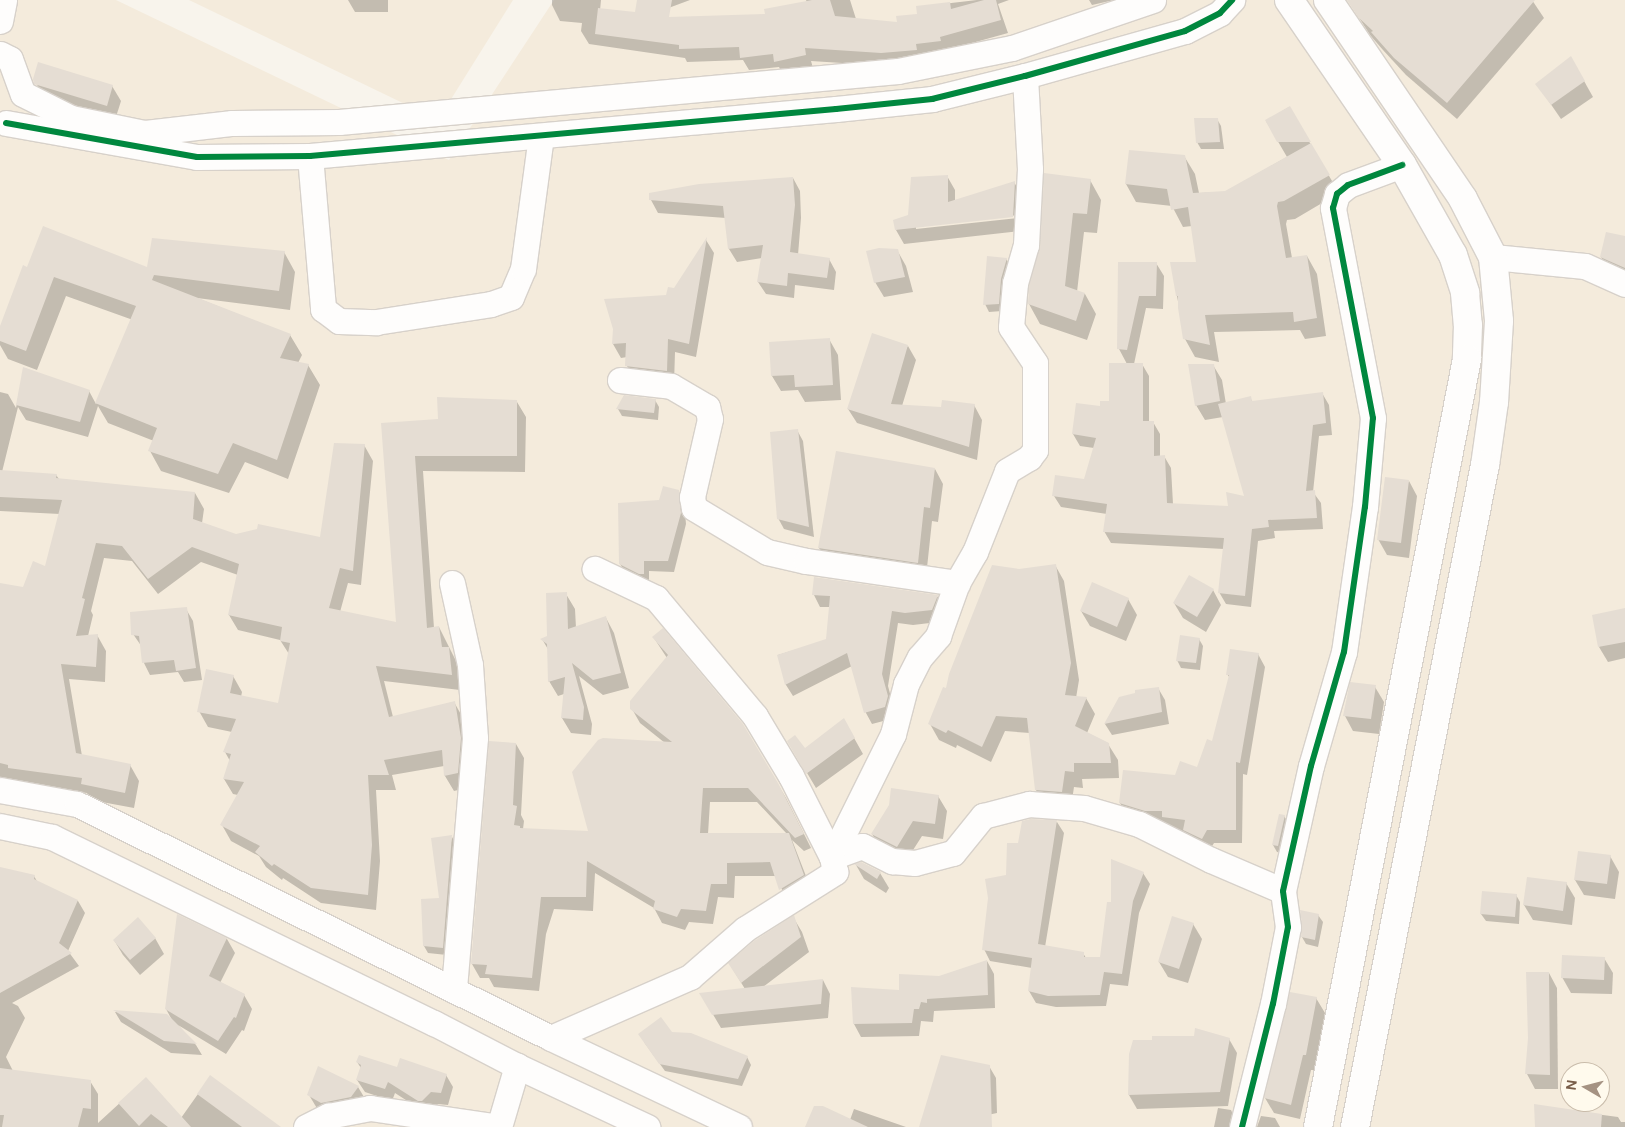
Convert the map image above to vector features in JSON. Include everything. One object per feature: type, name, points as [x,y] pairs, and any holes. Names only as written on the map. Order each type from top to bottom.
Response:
[{"type":"main road","points":[[1289,0],[1402,165],[1453,254],[1464,293],[1468,325],[1468,360],[1318,1127]]},
{"type":"main road","points":[[1328,0],[1463,199],[1493,257],[1499,321],[1494,402],[1485,465],[1355,1127]]},
{"type":"street","points":[[0,21],[4,0]]},
{"type":"street","points":[[23,94],[71,118],[145,133],[232,123],[339,122],[898,70],[1012,48],[1153,0]]},
{"type":"street","points":[[3,124],[197,156],[310,156],[932,99],[1025,76],[1185,31],[1220,13],[1232,0]]},
{"type":"street","points":[[0,54],[10,59],[23,94],[16,112],[3,124]]},
{"type":"street","points":[[832,857],[893,734],[906,684],[920,657],[938,636],[957,583],[975,552],[1007,471],[1029,458],[1034,450],[1035,363],[1011,327],[1015,283],[1026,245],[1030,169],[1025,76]]},
{"type":"street","points":[[310,156],[323,309],[340,321],[376,322],[491,304],[511,296],[523,269],[541,136]]},
{"type":"street","points":[[1242,1127],[1273,1004],[1288,927],[1283,891],[1311,766],[1344,652],[1365,508],[1373,418],[1333,208],[1337,194],[1348,185],[1402,165]]},
{"type":"street","points":[[1493,257],[1585,266],[1625,284]]},
{"type":"street","points":[[620,380],[671,386],[707,407],[710,418],[692,497],[694,508],[767,552],[806,562],[957,583]]},
{"type":"street","points":[[551,1038],[690,977],[745,929],[835,872],[832,857],[791,776],[755,716],[656,598],[595,569]]},
{"type":"street","points":[[452,583],[470,665],[475,738],[454,990]]},
{"type":"street","points":[[0,790],[77,804],[551,1038],[739,1127]]},
{"type":"street","points":[[832,857],[862,846],[892,861],[915,863],[953,853],[983,816],[1030,804],[1038,804],[1084,808],[1138,824],[1211,860],[1283,891]]},
{"type":"street","points":[[0,826],[52,837],[426,1019],[517,1066],[647,1127]]},
{"type":"street","points":[[306,1127],[328,1116],[370,1108],[499,1127],[517,1066]]},
{"type":"shaded area","points":[[0,0],[116,0],[449,160],[554,0],[1625,0],[1625,1127],[0,1127]]},
{"type":"shaded area","points":[[189,0],[513,0],[438,120]]},
{"type":"building","points":[[637,0],[672,0],[669,17],[765,14],[764,9],[812,0],[830,0],[835,16],[897,22],[896,16],[917,14],[916,6],[950,2],[951,9],[984,0],[996,0],[1001,20],[940,37],[941,41],[916,44],[917,50],[881,53],[805,48],[806,55],[774,62],[773,54],[740,58],[739,47],[679,49],[679,45],[595,34],[598,8],[635,12]]},
{"type":"building","points":[[1347,0],[1535,0],[1447,103],[1394,58],[1371,32],[1373,31],[1359,18]]},
{"type":"building","points":[[1571,56],[1585,81],[1551,105],[1535,84]]},
{"type":"building","points":[[38,62],[113,85],[107,106],[34,84],[33,79]]},
{"type":"building","points":[[1290,106],[1311,142],[1277,142],[1265,120]]},
{"type":"building","points":[[1194,118],[1218,118],[1220,142],[1196,143]]},
{"type":"building","points":[[1311,143],[1330,175],[1284,201],[1278,202],[1277,206],[1286,258],[1307,255],[1317,318],[1294,322],[1293,312],[1205,315],[1210,345],[1183,339],[1178,296],[1176,296],[1170,262],[1196,262],[1188,207],[1171,210],[1167,189],[1125,184],[1129,150],[1185,155],[1193,193],[1225,191]]},
{"type":"building","points":[[1044,173],[1091,179],[1087,214],[1073,213],[1065,286],[1085,293],[1076,321],[1028,304],[1029,286],[1040,246]]},
{"type":"building","points":[[948,175],[948,202],[1015,181],[1013,217],[895,230],[893,220],[908,215],[911,177]]},
{"type":"building","points":[[793,177],[795,205],[790,252],[830,258],[827,278],[788,273],[787,286],[757,282],[763,245],[728,249],[723,206],[649,200],[649,193],[699,184]]},
{"type":"building","points":[[43,226],[147,267],[152,238],[285,251],[279,291],[154,275],[152,280],[291,334],[280,358],[309,364],[277,460],[233,443],[218,474],[148,451],[157,428],[95,403],[136,306],[54,277],[26,351],[0,341],[0,326],[23,265],[27,267]]},
{"type":"building","points":[[1606,232],[1625,236],[1625,268],[1600,257]]},
{"type":"building","points":[[707,237],[689,344],[668,339],[667,371],[625,366],[626,343],[612,344],[613,329],[604,299],[666,295],[668,287],[674,288]]},
{"type":"building","points":[[879,248],[898,249],[905,277],[874,283],[866,251]]},
{"type":"building","points":[[987,256],[1007,258],[1001,279],[999,304],[983,305]]},
{"type":"building","points":[[1118,262],[1157,262],[1156,296],[1139,296],[1127,350],[1117,349]]},
{"type":"building","points":[[872,333],[908,345],[891,404],[941,407],[942,400],[975,404],[969,447],[847,409]]},
{"type":"building","points":[[830,338],[833,385],[795,387],[794,375],[771,376],[769,342]]},
{"type":"building","points":[[1109,363],[1143,363],[1143,421],[1154,421],[1154,456],[1165,455],[1167,503],[1228,506],[1226,492],[1244,496],[1218,404],[1251,396],[1252,401],[1323,392],[1326,423],[1313,425],[1306,491],[1315,490],[1317,518],[1268,520],[1269,527],[1252,529],[1245,596],[1218,593],[1224,538],[1103,532],[1107,504],[1052,496],[1055,475],[1084,479],[1096,438],[1072,434],[1076,403],[1100,406],[1100,401],[1109,401]]},
{"type":"building","points":[[1188,364],[1214,364],[1220,401],[1195,406]]},
{"type":"building","points":[[23,367],[90,390],[80,422],[16,405]]},
{"type":"building","points":[[624,395],[656,399],[654,413],[616,409]]},
{"type":"building","points":[[437,397],[517,400],[517,456],[415,456],[427,628],[439,626],[442,647],[449,647],[452,675],[376,666],[389,717],[455,701],[461,738],[458,773],[444,776],[442,750],[384,760],[389,775],[368,775],[372,845],[368,895],[311,888],[274,864],[272,866],[255,852],[260,846],[220,825],[244,782],[223,779],[231,754],[223,752],[236,719],[197,712],[206,669],[234,675],[230,693],[278,703],[290,643],[280,641],[282,627],[228,615],[239,564],[192,547],[148,579],[122,546],[96,543],[82,598],[85,599],[76,636],[98,634],[96,667],[61,664],[76,753],[131,764],[125,793],[81,784],[82,778],[8,768],[8,765],[0,763],[0,583],[23,587],[33,561],[45,566],[62,500],[0,497],[0,470],[57,474],[56,478],[195,492],[193,519],[236,534],[257,529],[258,524],[320,537],[334,443],[365,444],[353,571],[340,568],[329,608],[396,622],[381,423],[438,419]]},
{"type":"building","points":[[798,429],[809,527],[777,519],[770,432]]},
{"type":"building","points":[[836,451],[935,468],[930,508],[924,507],[918,563],[818,548]]},
{"type":"building","points":[[1385,477],[1409,480],[1401,543],[1377,540]]},
{"type":"building","points":[[663,486],[679,490],[681,513],[668,561],[644,561],[644,574],[639,574],[619,564],[618,503],[659,500]]},
{"type":"building","points":[[1056,564],[1071,663],[1065,695],[1087,697],[1075,726],[1109,743],[1111,763],[1074,763],[1074,772],[1065,771],[1062,792],[1035,790],[1027,718],[996,716],[982,747],[948,730],[946,733],[928,724],[943,687],[946,688],[949,674],[992,565],[1019,569]]},
{"type":"building","points":[[1189,575],[1214,589],[1197,617],[1173,603]]},
{"type":"building","points":[[814,577],[938,595],[932,610],[905,613],[892,611],[882,674],[888,696],[885,707],[864,713],[847,653],[785,685],[777,655],[826,639],[830,596],[812,595]]},
{"type":"building","points":[[1092,582],[1129,598],[1117,627],[1080,611]]},
{"type":"building","points":[[567,592],[568,629],[606,616],[621,673],[593,680],[572,663],[584,707],[583,720],[561,718],[565,677],[548,682],[547,644],[540,639],[547,636],[546,593]]},
{"type":"building","points":[[187,607],[196,668],[176,671],[174,660],[142,663],[139,636],[131,635],[130,612]]},
{"type":"building","points":[[1625,608],[1625,642],[1598,647],[1592,615]]},
{"type":"building","points":[[663,628],[743,724],[778,783],[804,834],[795,838],[748,788],[703,788],[700,833],[789,833],[804,875],[779,890],[770,862],[727,863],[727,884],[711,884],[706,911],[681,909],[677,917],[653,909],[655,901],[587,861],[586,897],[541,897],[532,978],[485,974],[487,965],[471,964],[489,741],[516,743],[513,805],[517,806],[514,825],[520,826],[520,828],[588,831],[572,772],[598,740],[603,738],[672,742],[630,709],[630,701],[668,655],[652,637]]},
{"type":"building","points":[[1180,635],[1200,638],[1196,663],[1176,661]]},
{"type":"building","points":[[1230,649],[1259,653],[1240,763],[1236,762],[1236,830],[1207,830],[1202,839],[1183,830],[1185,820],[1162,817],[1162,811],[1145,811],[1119,803],[1123,770],[1175,775],[1180,761],[1197,767],[1207,739],[1212,741],[1229,675],[1226,675]]},
{"type":"building","points":[[1350,682],[1376,685],[1371,719],[1343,716]]},
{"type":"building","points":[[1159,687],[1162,712],[1104,724],[1119,697],[1135,693],[1135,690]]},
{"type":"building","points":[[844,718],[855,738],[806,774],[787,741],[795,735],[805,748]]},
{"type":"building","points":[[891,788],[939,795],[935,824],[913,821],[897,847],[871,834],[889,805]]},
{"type":"building","points":[[1279,814],[1285,815],[1278,846],[1272,845]]},
{"type":"building","points":[[1030,819],[1057,820],[1038,944],[1084,952],[1084,957],[1100,957],[1107,902],[1111,902],[1111,859],[1144,872],[1133,901],[1122,974],[1104,972],[1100,995],[1048,996],[1028,991],[1032,958],[982,950],[988,898],[985,879],[1006,875],[1007,843],[1018,843],[1022,821]]},
{"type":"building","points":[[452,835],[443,948],[423,946],[421,899],[439,898],[431,838]]},
{"type":"building","points":[[1578,851],[1611,855],[1607,884],[1574,880]]},
{"type":"building","points":[[861,862],[881,872],[877,879],[854,864]]},
{"type":"building","points":[[0,867],[35,875],[34,879],[78,900],[59,943],[72,953],[0,993]]},
{"type":"building","points":[[1527,877],[1567,882],[1563,911],[1523,905]]},
{"type":"building","points":[[1482,891],[1517,894],[1515,917],[1480,914]]},
{"type":"building","points":[[1300,910],[1319,914],[1315,940],[1301,937]]},
{"type":"building","points":[[177,914],[227,938],[209,976],[245,994],[236,1018],[234,1017],[218,1041],[165,1009]]},
{"type":"building","points":[[794,915],[801,937],[741,983],[728,963],[754,941]]},
{"type":"building","points":[[1172,916],[1194,923],[1179,969],[1158,962]]},
{"type":"building","points":[[138,917],[156,938],[130,960],[113,940]]},
{"type":"building","points":[[1562,955],[1605,957],[1604,980],[1561,978]]},
{"type":"building","points":[[987,960],[988,995],[927,999],[927,1003],[921,1002],[919,1009],[914,1009],[912,1023],[853,1024],[851,987],[899,990],[899,974],[939,976]]},
{"type":"building","points":[[1526,972],[1549,972],[1550,1075],[1525,1074],[1528,1038]]},
{"type":"building","points":[[823,979],[821,1004],[712,1015],[699,993]]},
{"type":"building","points":[[1290,992],[1317,997],[1306,1055],[1303,1055],[1291,1105],[1264,1098]]},
{"type":"building","points":[[113,1010],[167,1014],[197,1044],[164,1041]]},
{"type":"building","points":[[661,1017],[672,1032],[691,1033],[748,1056],[738,1079],[659,1064],[638,1034]]},
{"type":"building","points":[[1195,1028],[1230,1038],[1220,1092],[1128,1095],[1129,1054],[1133,1040],[1152,1040],[1152,1036],[1194,1036]]},
{"type":"building","points":[[359,1055],[397,1067],[400,1058],[447,1074],[441,1093],[431,1092],[422,1101],[418,1101],[388,1082],[385,1089],[356,1080],[361,1065],[356,1062]]},
{"type":"building","points":[[941,1055],[990,1065],[992,1127],[919,1127]]},
{"type":"building","points":[[318,1066],[359,1086],[351,1097],[321,1103],[307,1095]]},
{"type":"building","points":[[0,1068],[91,1080],[91,1109],[83,1108],[78,1127],[2,1127],[4,1115],[0,1115]]},
{"type":"building","points":[[210,1075],[281,1127],[242,1127],[197,1094]]},
{"type":"building","points":[[146,1077],[191,1127],[168,1127],[151,1114],[139,1126],[118,1103]]},
{"type":"building","points":[[1534,1104],[1560,1108],[1560,1112],[1602,1114],[1601,1127],[1535,1127]]},
{"type":"building","points":[[814,1106],[823,1106],[868,1127],[805,1127]]},
{"type":"cycle path","points":[[6,123],[197,157],[310,156],[836,109],[932,99],[1025,76],[1185,31],[1220,13],[1232,0]]},
{"type":"cycle path","points":[[1242,1127],[1273,1004],[1288,927],[1283,891],[1311,766],[1344,652],[1365,507],[1373,418],[1333,208],[1337,194],[1348,185],[1402,165]]}]
